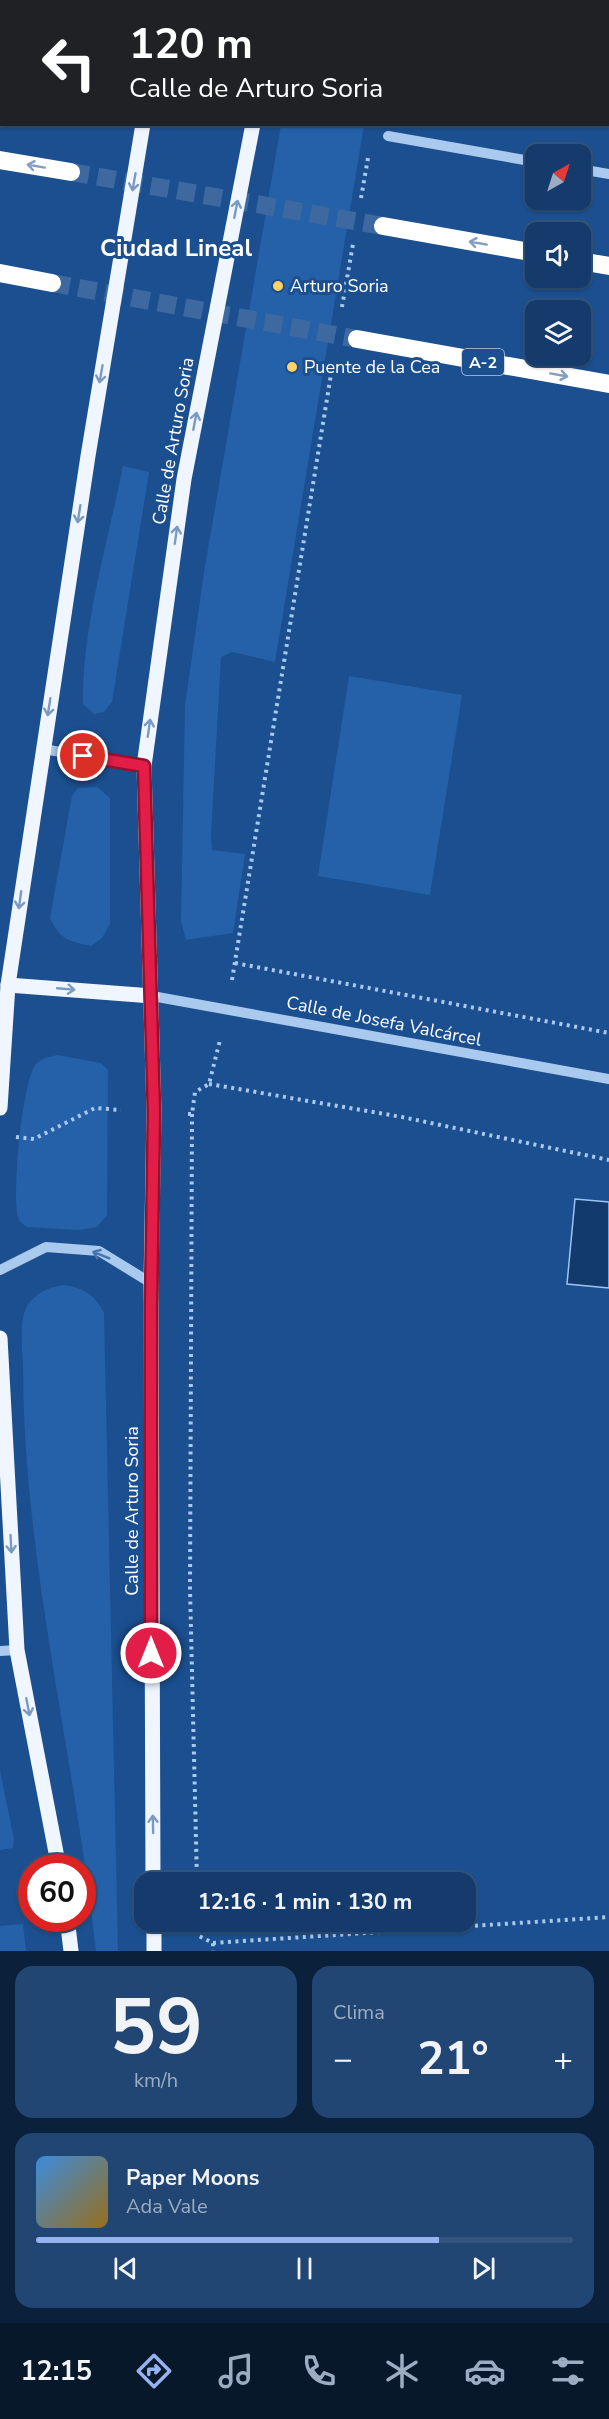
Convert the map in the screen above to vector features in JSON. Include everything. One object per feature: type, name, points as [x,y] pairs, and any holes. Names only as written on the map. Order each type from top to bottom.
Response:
[{"type":"highway","points":[[0,160],[71,172]]},
{"type":"highway","points":[[383,226],[525,251]]},
{"type":"highway","points":[[591,263],[609,266]]},
{"type":"highway","points":[[0,273],[52,283]]},
{"type":"highway","name":"A-2","points":[[357,339],[609,384]]},
{"type":"main road","points":[[0,1108],[4,984],[143,126]]},
{"type":"main road","name":"Calle de Arturo Soria","points":[[153,1872],[151,1283],[154,1112],[144,766],[184,479],[253,126]]},
{"type":"main road","points":[[4,984],[152,996]]},
{"type":"main road","points":[[0,1338],[17,1650],[56,1854]]},
{"type":"main road","points":[[69,1932],[71,1951]]},
{"type":"main road","points":[[154,1932],[154,1951]]},
{"type":"street","points":[[388,136],[525,160]]},
{"type":"street","points":[[591,171],[609,174]]},
{"type":"street","points":[[0,283],[52,283]]},
{"type":"street","points":[[43,749],[144,766]]},
{"type":"street","name":"Calle de Josefa Valcárcel","points":[[152,996],[609,1079]]},
{"type":"street","points":[[0,1270],[46,1247],[99,1251],[151,1283]]},
{"type":"street","points":[[0,1651],[17,1650]]},
{"type":"path","points":[[360,201],[368,156]]},
{"type":"path","points":[[341,314],[354,234]]},
{"type":"path","points":[[227,1009],[333,361]]},
{"type":"path","points":[[235,963],[609,1033]]},
{"type":"path","points":[[208,1084],[402,1118],[609,1160]]},
{"type":"path","points":[[192,1114],[190,1588],[196,1872]]},
{"type":"path","points":[[199,1932],[200,1936],[213,1943],[609,1917]]},
{"type":"path","points":[[213,1943],[213,1951]]},
{"type":"shaded area","points":[[281,126],[364,126],[275,662],[232,652],[221,657],[211,835],[212,850],[245,854],[233,933],[186,940],[181,921],[185,705],[204,572]]},
{"type":"shaded area","points":[[123,466],[149,472],[112,702],[104,712],[94,714],[83,704],[87,645],[97,584]]},
{"type":"shaded area","points":[[349,676],[462,695],[430,895],[318,876]]},
{"type":"shaded area","points":[[97,787],[110,798],[110,924],[102,938],[91,946],[66,938],[58,931],[50,918],[72,796],[78,788]]},
{"type":"shaded area","points":[[57,1055],[101,1063],[108,1070],[107,1215],[97,1227],[79,1230],[27,1227],[18,1217],[17,1163],[26,1092],[36,1064],[43,1059]]},
{"type":"shaded area","points":[[575,1199],[609,1202],[609,1288],[567,1284]]},
{"type":"shaded area","points":[[65,1285],[78,1288],[89,1294],[104,1313],[118,1951],[96,1951],[94,1932],[96,1932],[96,1854],[83,1854],[52,1661],[32,1515],[26,1442],[23,1320],[30,1301],[54,1287]]},
{"type":"shaded area","points":[[0,1771],[14,1839],[13,1848],[0,1850]]},
{"type":"shaded area","points":[[18,1924],[18,1932],[24,1932],[26,1951],[0,1951],[0,1926]]},
{"type":"tunnel","points":[[71,172],[383,226]]},
{"type":"tunnel","points":[[52,283],[357,339]]},
{"type":"place","name":"Arturo Soria","points":[[278,286]]},
{"type":"place","name":"Puente de la Cea","points":[[292,367]]},
{"type":"district","name":"Ciudad Lineal","points":[[176,248]]},
{"type":"route","points":[[83,756],[144,766],[154,1112],[151,1306],[151,1653]]}]
